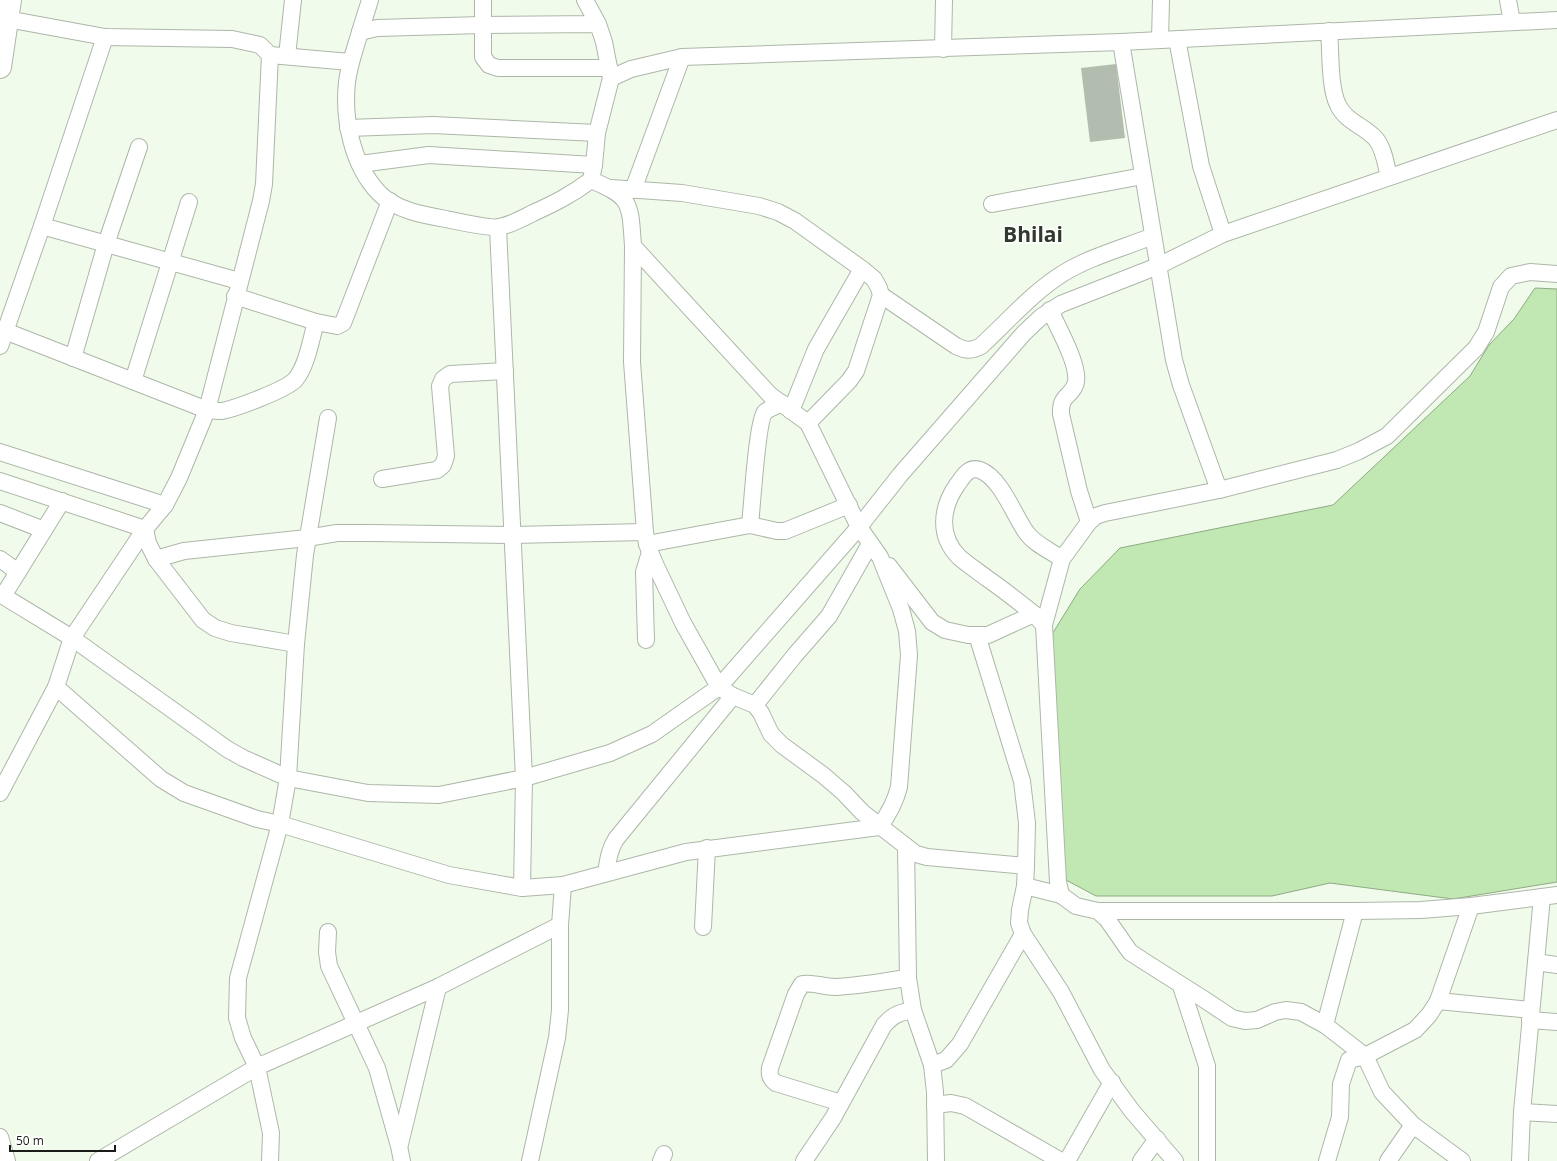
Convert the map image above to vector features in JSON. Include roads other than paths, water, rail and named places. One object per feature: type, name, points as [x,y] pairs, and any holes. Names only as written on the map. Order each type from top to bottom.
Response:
[{"type":"main road","points":[[0,67],[8,10]]},
{"type":"street","points":[[286,56],[293,0]]},
{"type":"street","points":[[370,0],[350,62],[346,98],[348,128],[354,150],[366,177],[379,194],[397,206],[420,214],[498,228],[573,194],[592,172],[597,132],[610,73],[604,42],[598,24],[585,0]]},
{"type":"street","points":[[482,0],[483,57],[489,65],[498,68],[610,73],[682,57],[1121,42],[1557,20]]},
{"type":"street","points":[[943,49],[944,0]]},
{"type":"street","points":[[1160,40],[1161,0]]},
{"type":"street","points":[[1508,0],[1512,22]]},
{"type":"street","points":[[8,10],[106,37],[232,39],[260,45],[270,55],[350,62]]},
{"type":"street","points":[[360,32],[377,28],[598,24]]},
{"type":"street","points":[[1329,32],[1333,95],[1338,106],[1348,119],[1378,141],[1389,177]]},
{"type":"street","points":[[106,37],[3,338],[73,358],[206,410],[220,411],[246,404],[283,387],[294,380],[303,367],[316,322]]},
{"type":"street","points":[[1176,39],[1201,166],[1223,234]]},
{"type":"street","points":[[1121,42],[1174,360],[1181,385],[1219,490]]},
{"type":"street","points":[[0,793],[56,687],[72,638],[145,529],[165,505],[180,478],[206,410],[261,201],[264,184],[270,55]]},
{"type":"street","points":[[633,190],[682,57]]},
{"type":"street","points":[[62,501],[2,595],[72,638],[227,749],[243,758],[288,778],[368,793],[439,795],[524,778],[610,753],[631,744],[652,734],[719,687],[859,527],[900,475],[1024,333],[1050,310],[1061,304],[1158,266],[1223,234],[1557,120]]},
{"type":"street","points":[[348,128],[433,125],[597,132]]},
{"type":"street","points":[[73,358],[106,244],[139,147]]},
{"type":"street","points":[[360,164],[429,155],[592,172],[625,200],[631,214],[633,246],[632,362],[648,543],[644,572],[646,640]]},
{"type":"street","points":[[992,204],[1143,176]]},
{"type":"street","points":[[611,188],[682,193],[759,206],[778,212],[795,221],[874,279],[881,296],[856,371],[808,423]]},
{"type":"street","points":[[42,226],[171,263],[316,322],[337,326],[343,323],[390,201]]},
{"type":"street","points":[[134,381],[190,202]]},
{"type":"street","points":[[498,228],[524,778],[522,888]]},
{"type":"street","points":[[881,296],[956,346],[966,350],[973,350],[981,346],[1045,286],[1063,274],[1084,262],[1153,236]]},
{"type":"street","points":[[633,246],[770,395],[808,423],[859,527],[880,558],[894,572],[932,622],[945,630],[968,635],[988,635],[1039,619]]},
{"type":"street","points":[[787,407],[816,349],[862,269]]},
{"type":"street","points":[[1061,895],[1058,882],[1039,619],[1062,559],[1089,522],[1096,516],[1105,513],[1219,490],[1337,460],[1359,451],[1387,436],[1476,348],[1486,332],[1501,287],[1511,276],[1530,272],[1557,274]]},
{"type":"street","points":[[1050,310],[1076,368],[1076,383],[1073,389],[1062,400],[1061,414],[1079,491],[1089,522]]},
{"type":"street","points":[[382,479],[437,470],[443,465],[446,456],[440,386],[443,379],[450,374],[505,372]]},
{"type":"street","points":[[750,525],[759,433],[762,418],[765,412],[787,407]]},
{"type":"street","points":[[270,1161],[270,1133],[257,1067],[242,1038],[237,1018],[238,978],[280,824],[288,778],[296,644],[307,538],[328,418]]},
{"type":"street","points":[[0,452],[165,505]]},
{"type":"street","points":[[1039,619],[959,556],[946,535],[944,519],[946,506],[952,492],[966,472],[971,470],[979,470],[988,475],[1004,493],[1026,533],[1033,540],[1062,559]]},
{"type":"street","points":[[0,481],[145,529]]},
{"type":"street","points":[[156,559],[184,551],[307,538],[337,533],[512,535],[648,543],[750,525],[777,531],[785,531],[849,505]]},
{"type":"street","points":[[0,514],[44,530]]},
{"type":"street","points":[[145,529],[148,543],[156,559],[203,620],[215,628],[231,633],[296,644]]},
{"type":"street","points":[[648,543],[682,623],[719,687],[733,696],[755,705],[770,734],[782,745],[824,775],[862,812],[916,854],[927,857],[1026,866]]},
{"type":"street","points":[[755,705],[795,654],[830,616],[870,544]]},
{"type":"street","points":[[56,687],[161,779],[184,793],[258,819],[280,824],[449,875],[522,888],[563,885],[686,852],[707,848],[879,826],[890,812],[896,800],[899,787],[909,655],[907,631],[901,609],[880,558]]},
{"type":"street","points":[[0,559],[18,572]]},
{"type":"street","points":[[978,635],[1022,781],[1027,823],[1025,886],[1019,923],[1023,934],[1062,992],[1102,1070],[1132,1111],[1175,1161]]},
{"type":"street","points":[[606,873],[612,845],[616,839],[733,696]]},
{"type":"street","points":[[906,847],[908,978],[913,1010],[932,1065],[935,1105],[936,1161]]},
{"type":"street","points":[[703,927],[707,848]]},
{"type":"street","points":[[530,1161],[557,1038],[560,1010],[560,925],[563,885]]},
{"type":"street","points":[[1025,886],[1061,895],[1076,906],[1098,911],[1356,912],[1421,910],[1471,906],[1549,896],[1536,962],[1522,1112],[1520,1161]]},
{"type":"street","points":[[1327,1161],[1340,1117],[1341,1084],[1345,1068],[1349,1060],[1365,1056],[1415,1030],[1428,1015],[1438,1001],[1471,906]]},
{"type":"street","points":[[1098,911],[1107,919],[1130,952],[1232,1018],[1245,1021],[1257,1020],[1275,1012],[1286,1010],[1301,1012],[1325,1025],[1365,1056],[1382,1092],[1413,1125],[1462,1161]]},
{"type":"street","points":[[1325,1025],[1356,912]]},
{"type":"street","points":[[98,1161],[257,1067],[438,986],[560,925]]},
{"type":"street","points":[[328,932],[327,952],[329,966],[377,1068],[401,1153]]},
{"type":"street","points":[[932,1065],[946,1060],[960,1044],[1023,934]]},
{"type":"street","points":[[1536,962],[1557,965]]},
{"type":"street","points":[[841,1103],[776,1083],[771,1080],[769,1074],[770,1068],[796,994],[802,984],[809,983],[835,987],[908,978]]},
{"type":"street","points":[[401,1153],[438,986]]},
{"type":"street","points":[[1181,986],[1207,1066],[1207,1161]]},
{"type":"street","points":[[1438,1001],[1531,1015],[1557,1022]]},
{"type":"street","points":[[804,1161],[841,1103],[884,1025],[891,1017],[899,1013],[913,1010]]},
{"type":"street","points":[[1067,1161],[1112,1082]]},
{"type":"street","points":[[935,1105],[951,1103],[965,1106],[1061,1161]]},
{"type":"street","points":[[1522,1112],[1557,1114]]},
{"type":"street","points":[[1388,1161],[1413,1125]]},
{"type":"street","points":[[0,1136],[7,1161]]},
{"type":"street","points":[[1141,1161],[1157,1139]]},
{"type":"district","name":"Bhilai","points":[[1033,235]]}]
